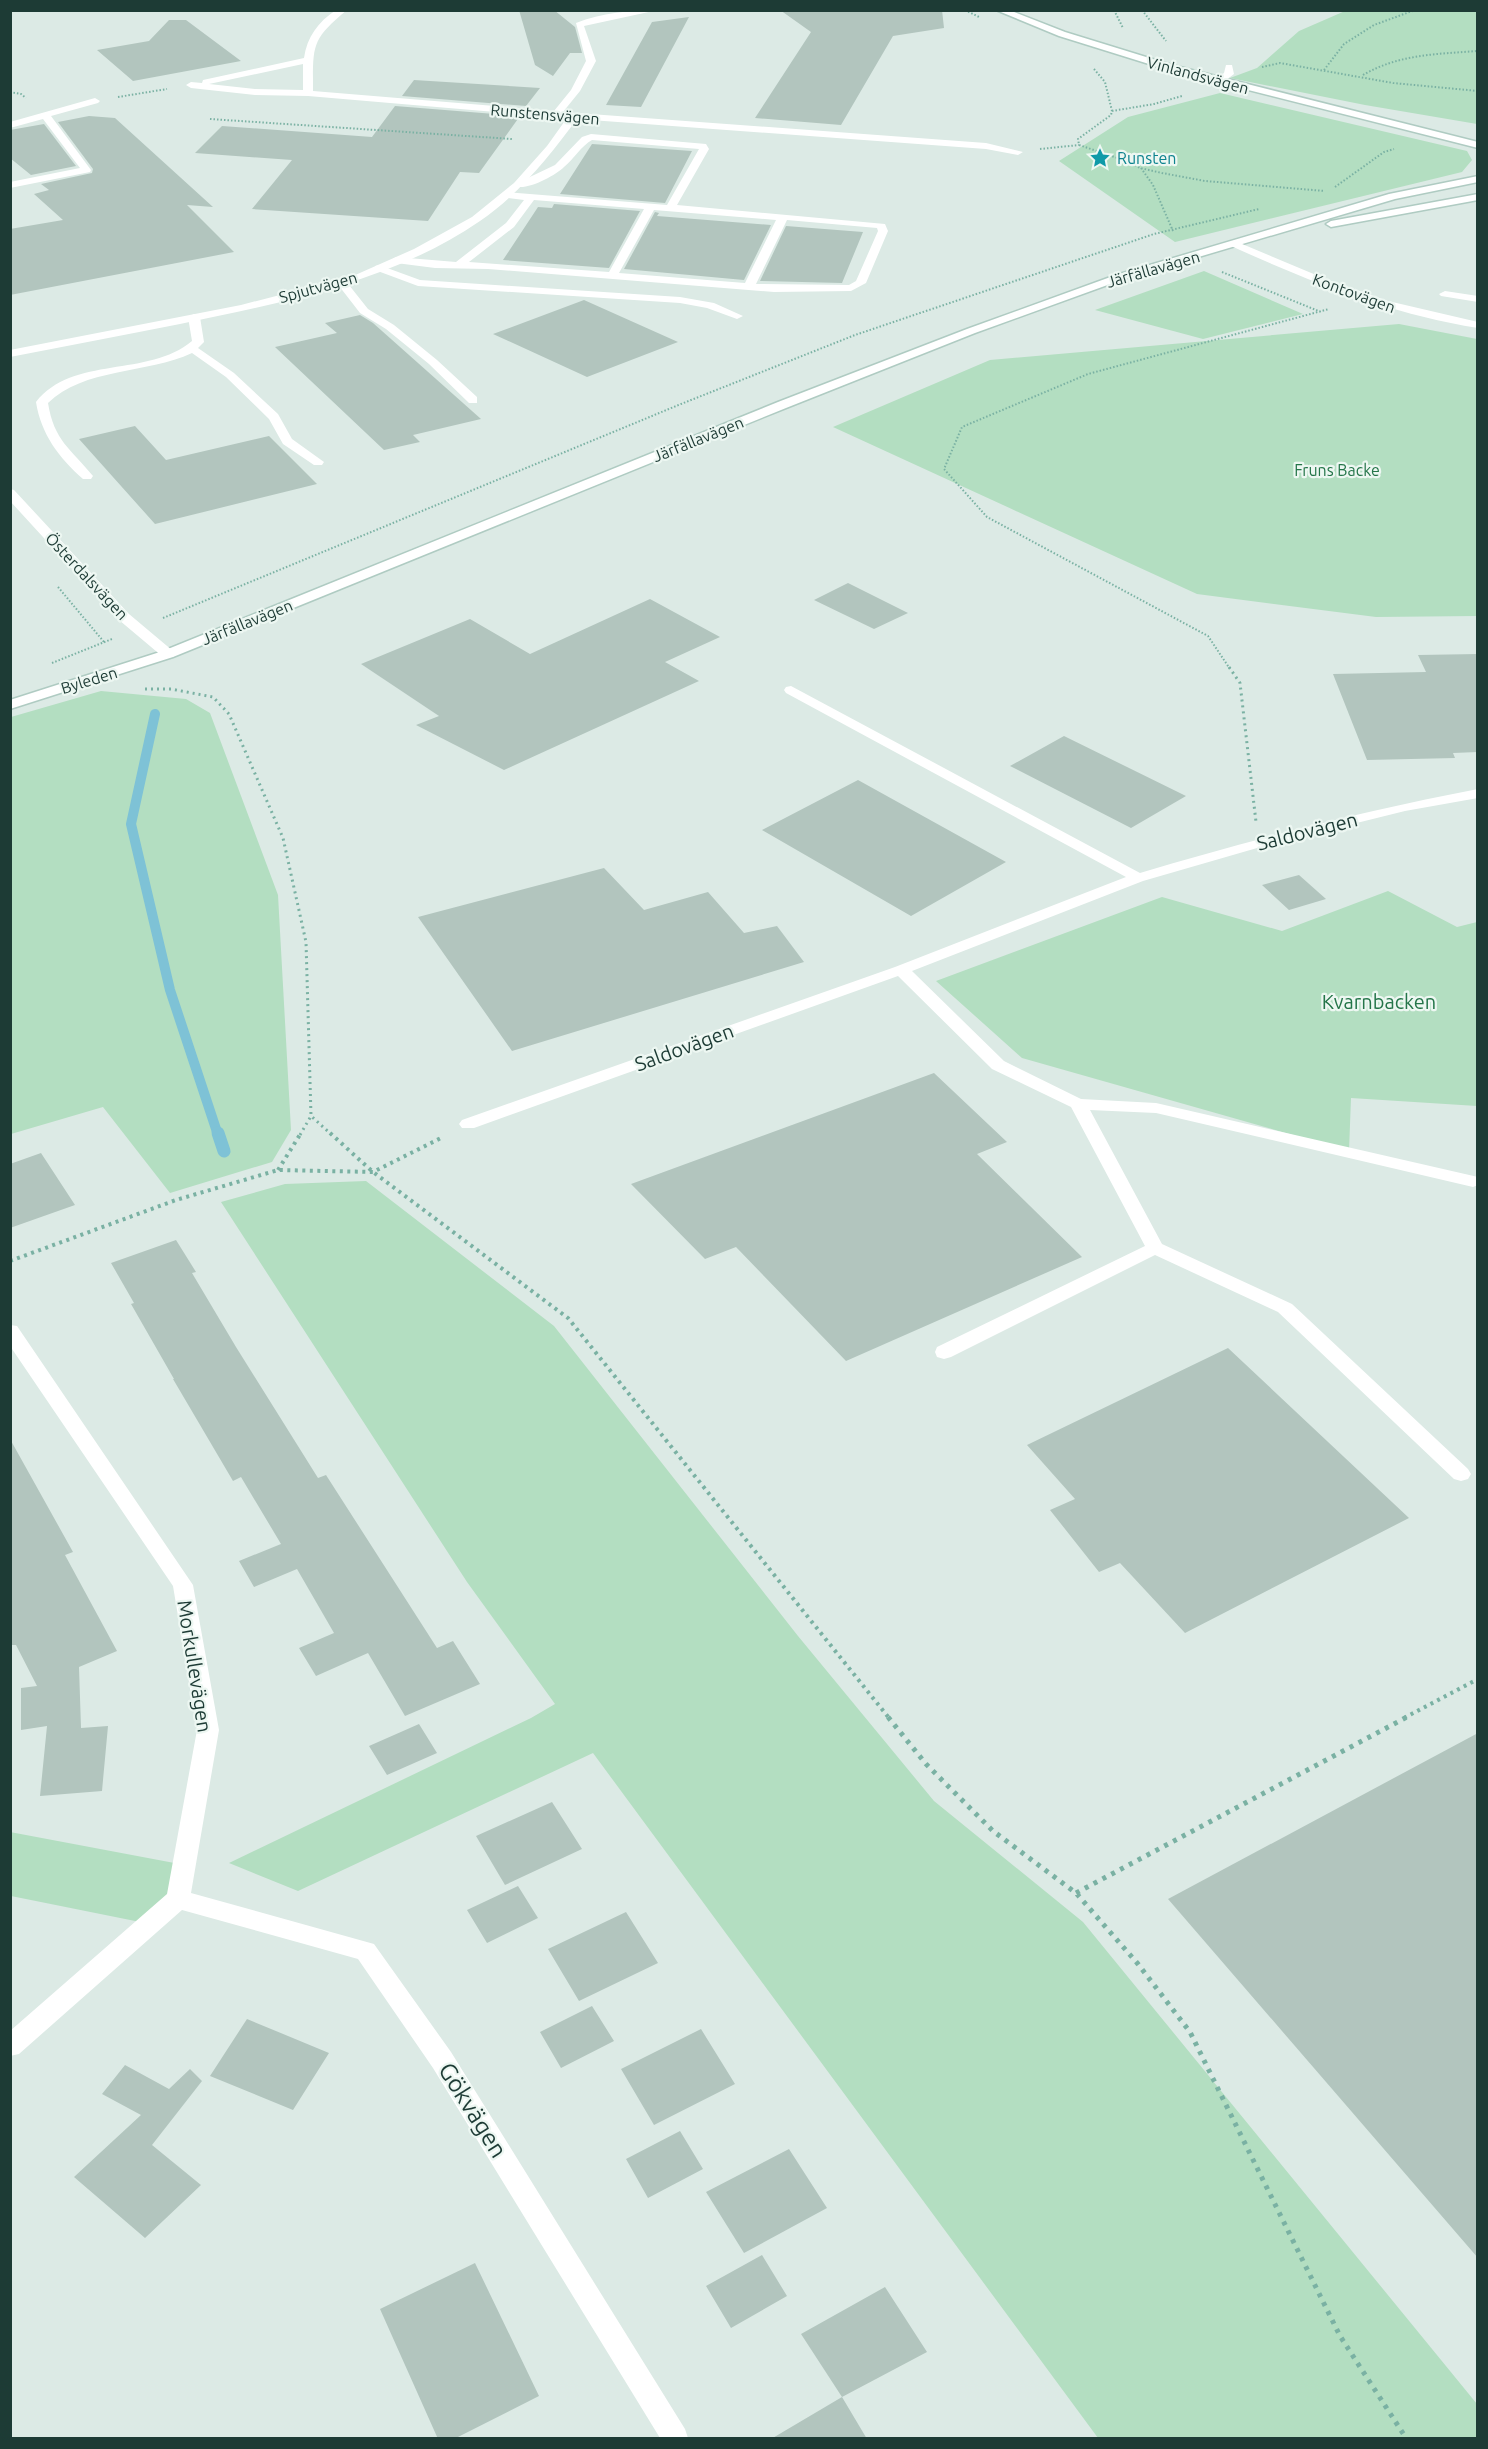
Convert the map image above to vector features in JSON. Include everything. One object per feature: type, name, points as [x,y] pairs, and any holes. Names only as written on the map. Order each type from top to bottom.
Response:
[{"type":"street","points":[[308,93],[307,60],[311,45],[328,18],[343,10]]},
{"type":"street","points":[[556,115],[575,91],[591,61],[579,25],[589,21],[654,10]]},
{"type":"street","name":"Vinlandsvägen","points":[[1000,10],[1035,26],[1219,81],[1464,141],[1478,147]]},
{"type":"street","points":[[191,85],[307,60]]},
{"type":"street","points":[[1219,81],[1229,74],[1229,67]]},
{"type":"street","name":"Runstensvägen","points":[[191,85],[255,92],[308,93],[556,115],[986,146],[1018,152]]},
{"type":"street","points":[[10,125],[95,101]]},
{"type":"street","points":[[10,185],[86,170],[46,116]]},
{"type":"street","name":"Spjutvägen","points":[[10,354],[194,317],[341,282],[379,268],[476,219],[518,185],[551,148],[574,116]]},
{"type":"street","name":"Vinlandsvägen","points":[[1400,125],[1478,137]]},
{"type":"street","points":[[518,185],[531,182],[560,167],[585,139],[591,137],[703,146],[704,149],[670,208]]},
{"type":"street","points":[[1455,183],[1478,173]]},
{"type":"street","name":"Järfällavägen","points":[[168,654],[971,331],[1120,277],[1190,258],[1297,223],[1382,199],[1478,179]]},
{"type":"street","points":[[396,260],[749,287],[810,290],[851,288],[861,283],[883,231],[881,226],[871,224],[505,195]]},
{"type":"street","points":[[458,266],[510,225],[531,197]]},
{"type":"street","name":"Järfällavägen","points":[[1235,244],[1407,208],[1478,197]]},
{"type":"street","points":[[612,276],[651,207]]},
{"type":"street","points":[[749,287],[783,217]]},
{"type":"street","name":"Kontovägen","points":[[1235,244],[1358,297],[1409,313],[1478,325]]},
{"type":"street","points":[[379,268],[417,283],[680,300],[710,304],[736,316]]},
{"type":"street","points":[[341,282],[364,311],[399,334],[473,400]]},
{"type":"street","points":[[1446,294],[1478,298]]},
{"type":"street","points":[[87,476],[73,465],[60,448],[43,418],[42,402],[59,387],[80,379],[161,361],[193,349],[198,342],[194,317]]},
{"type":"street","points":[[193,349],[230,375],[274,417],[287,441],[318,462]]},
{"type":"street","name":"Österdalsvägen","points":[[10,493],[124,617],[168,654]]},
{"type":"street","name":"Byleden","points":[[10,705],[168,654]]},
{"type":"street","points":[[791,690],[1138,878]]},
{"type":"street","name":"Saldovägen","points":[[468,1124],[901,970],[1138,878],[1259,843],[1405,807],[1478,793]]},
{"type":"street","points":[[901,970],[998,1065],[1078,1104],[1155,1108],[1473,1181]]},
{"type":"street","points":[[1078,1104],[1155,1248],[1285,1308],[1461,1474]]},
{"type":"street","points":[[944,1352],[1155,1248]]},
{"type":"street","name":"Morkullevägen","points":[[10,1331],[183,1585],[208,1730],[178,1899]]},
{"type":"street","points":[[10,2046],[178,1899]]},
{"type":"street","name":"Gökvägen","points":[[178,1899],[366,1951],[442,2060],[675,2439]]},
{"type":"path","points":[[1114,10],[1123,28]]},
{"type":"path","points":[[1142,10],[1167,42]]},
{"type":"path","points":[[1324,70],[1344,44],[1374,25],[1415,10]]},
{"type":"path","points":[[1362,76],[1379,64],[1394,59],[1478,51]]},
{"type":"path","points":[[1079,145],[1078,139],[1111,115],[1112,111],[1105,82],[1089,62]]},
{"type":"path","points":[[1112,111],[1154,104],[1219,81],[1238,78],[1270,63],[1416,86],[1478,91]]},
{"type":"path","points":[[95,101],[191,85]]},
{"type":"path","points":[[210,119],[512,139]]},
{"type":"path","points":[[1018,152],[1079,145],[1132,163],[1140,168],[1153,185],[1173,231]]},
{"type":"path","points":[[1318,195],[1329,191],[1384,152],[1400,147]]},
{"type":"path","points":[[1140,168],[1205,181],[1329,191]]},
{"type":"path","points":[[278,1170],[311,1116],[306,942],[283,838],[229,714],[213,697],[171,689],[144,689],[117,672],[90,648],[287,570],[618,429],[858,334],[1144,238],[1219,216],[1261,208]]},
{"type":"path","points":[[1144,238],[1321,312],[1078,379],[962,427],[944,469],[987,518],[1209,636],[1240,683],[1259,843]]},
{"type":"path","points":[[311,1116],[373,1172],[568,1318],[926,1764],[993,1831],[1076,1893],[1138,1964],[1190,2032],[1340,2336],[1406,2439]]},
{"type":"path","points":[[10,1261],[176,1200],[278,1170],[373,1172],[468,1124]]},
{"type":"path","points":[[1076,1893],[1478,1679]]},
{"type":"green space","points":[[1345,11],[1477,11],[1477,124],[1365,105],[1230,78],[1257,68],[1299,31]]},
{"type":"green space","points":[[1220,93],[1467,151],[1472,160],[1462,172],[1175,242],[1059,161],[1128,117]]},
{"type":"green space","points":[[1204,271],[1303,314],[1203,339],[1095,310]]},
{"type":"green space","name":"Fruns Backe","points":[[1399,324],[1477,339],[1477,616],[1376,617],[1197,594],[833,427],[990,360]]},
{"type":"green space","points":[[101,691],[186,699],[210,713],[278,895],[291,1130],[272,1162],[170,1193],[103,1107],[11,1134],[11,717]]},
{"type":"green space","name":"Kvarnbacken","points":[[1388,891],[1457,927],[1477,922],[1477,1106],[1351,1098],[1349,1151],[1022,1058],[936,981],[1162,897],[1282,931]]},
{"type":"green space","points":[[366,1181],[554,1326],[798,1636],[934,1801],[1083,1922],[1477,2404],[1477,2438],[1098,2438],[593,1753],[298,1891],[229,1863],[531,1718],[555,1704],[467,1582],[221,1202],[285,1184]]},
{"type":"green space","points":[[10,1832],[185,1865],[150,1924],[11,1896]]},
{"type":"building","points":[[519,10],[554,10],[575,27],[582,53],[570,53],[553,76],[535,65]]},
{"type":"building","points":[[780,10],[942,10],[944,28],[893,36],[841,125],[755,118],[811,32]]},
{"type":"building","points":[[689,17],[641,107],[606,105],[652,22]]},
{"type":"building","points":[[169,20],[186,20],[241,61],[133,81],[97,50],[149,41]]},
{"type":"building","points":[[414,80],[540,88],[526,106],[402,96]]},
{"type":"building","points":[[395,106],[520,116],[479,173],[460,172],[428,221],[252,209],[292,160],[195,153],[222,126],[372,137]]},
{"type":"building","points":[[89,116],[115,118],[213,207],[187,205],[234,252],[10,295],[10,229],[63,220],[34,194],[49,190],[41,184],[92,173],[93,169],[58,122]]},
{"type":"building","points":[[44,124],[76,166],[31,175],[10,158],[10,130]]},
{"type":"building","points":[[592,144],[692,151],[665,203],[560,194]]},
{"type":"building","points":[[554,204],[640,211],[609,268],[503,260],[538,207],[552,208]]},
{"type":"building","points":[[655,212],[659,213],[657,216],[771,225],[744,280],[624,269]]},
{"type":"building","points":[[786,226],[863,232],[842,283],[760,281]]},
{"type":"building","points":[[584,300],[678,342],[587,377],[493,334]]},
{"type":"building","points":[[360,315],[373,323],[481,419],[413,435],[420,442],[384,450],[275,347],[337,333],[325,323]]},
{"type":"building","points":[[135,426],[166,460],[269,436],[317,484],[155,524],[79,439]]},
{"type":"building","points":[[848,583],[908,613],[874,629],[814,600]]},
{"type":"building","points":[[650,599],[720,637],[665,662],[699,681],[504,770],[416,725],[439,716],[361,664],[470,619],[530,654]]},
{"type":"building","points":[[1478,654],[1478,752],[1453,753],[1455,758],[1367,760],[1333,674],[1426,672],[1418,655]]},
{"type":"building","points":[[1064,736],[1186,796],[1131,828],[1010,766]]},
{"type":"building","points":[[858,780],[1006,862],[911,916],[762,830]]},
{"type":"building","points":[[604,868],[644,910],[708,892],[744,933],[777,926],[804,962],[512,1051],[418,917]]},
{"type":"building","points":[[1299,875],[1326,899],[1289,910],[1262,885]]},
{"type":"building","points":[[934,1073],[1007,1142],[977,1154],[1082,1257],[846,1361],[736,1247],[705,1259],[631,1184]]},
{"type":"building","points":[[41,1153],[75,1205],[10,1228],[10,1164]]},
{"type":"building","points":[[176,1240],[196,1272],[192,1273],[236,1347],[318,1478],[326,1475],[437,1648],[453,1641],[480,1684],[405,1716],[368,1653],[316,1676],[299,1648],[334,1633],[297,1569],[254,1587],[239,1561],[281,1544],[241,1477],[233,1481],[131,1304],[134,1303],[111,1263]]},
{"type":"building","points":[[1228,1348],[1409,1518],[1185,1633],[1120,1563],[1099,1572],[1050,1510],[1075,1499],[1027,1445]]},
{"type":"building","points":[[10,1439],[73,1552],[65,1555],[117,1651],[79,1667],[81,1728],[108,1726],[102,1791],[40,1796],[47,1726],[21,1730],[21,1688],[37,1686],[16,1645],[10,1645]]},
{"type":"building","points":[[419,1724],[437,1753],[387,1775],[369,1746]]},
{"type":"building","points":[[1478,1733],[1478,2258],[1168,1899]]},
{"type":"building","points":[[552,1802],[582,1849],[505,1885],[476,1836]]},
{"type":"building","points":[[518,1886],[538,1918],[487,1943],[467,1910]]},
{"type":"building","points":[[626,1912],[658,1963],[579,2001],[548,1949]]},
{"type":"building","points":[[592,2006],[614,2041],[561,2068],[540,2032]]},
{"type":"building","points":[[247,2019],[329,2053],[293,2110],[210,2076]]},
{"type":"building","points":[[701,2029],[735,2084],[654,2125],[621,2069]]},
{"type":"building","points":[[125,2065],[169,2089],[190,2069],[202,2081],[152,2145],[201,2185],[145,2238],[74,2177],[141,2115],[102,2094]]},
{"type":"building","points":[[680,2131],[703,2169],[648,2198],[626,2159]]},
{"type":"building","points":[[789,2149],[827,2208],[744,2253],[706,2192]]},
{"type":"building","points":[[762,2255],[787,2296],[731,2328],[706,2286]]},
{"type":"building","points":[[475,2263],[539,2396],[454,2439],[438,2439],[380,2309]]},
{"type":"building","points":[[885,2287],[927,2352],[842,2397],[801,2334]]},
{"type":"building","points":[[842,2397],[867,2439],[771,2439]]},
{"type":"waterway","points":[[155,714],[131,824],[170,990],[218,1135]]},
{"type":"waterway","points":[[218,1133],[224,1151]]},
{"type":"place","name":"Runsten","points":[[1100,158]]}]
